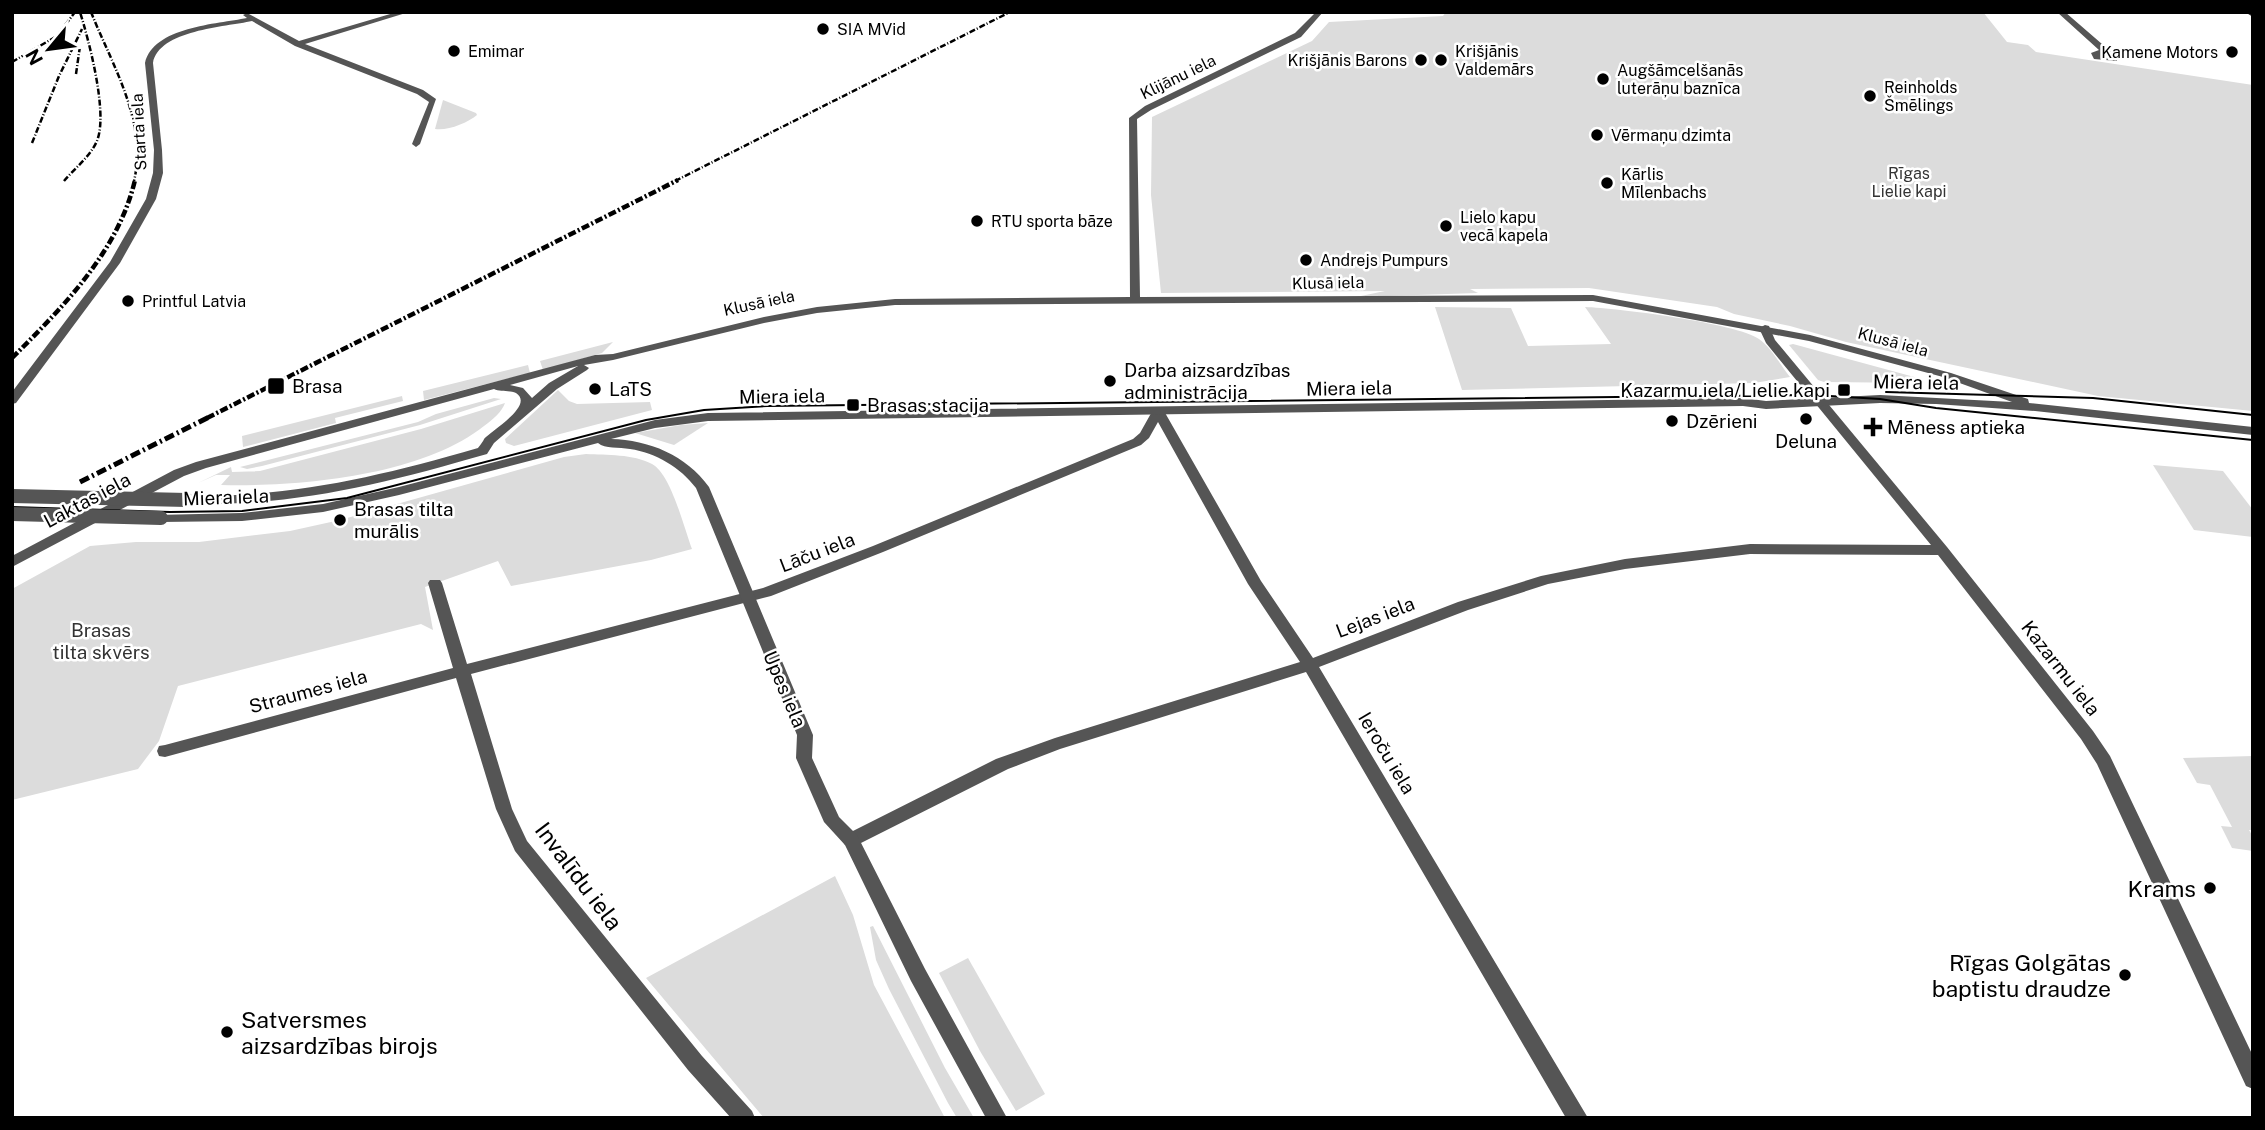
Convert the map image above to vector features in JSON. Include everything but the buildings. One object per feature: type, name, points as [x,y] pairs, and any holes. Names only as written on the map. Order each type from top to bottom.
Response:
[{"type":"main road","points":[[2248,12],[2253,15]]},
{"type":"street","points":[[244,12],[298,44],[420,92],[433,101],[415,144]]},
{"type":"street","points":[[298,44],[406,12]]},
{"type":"street","name":"Klijānu iela","points":[[1135,301],[1133,118],[1148,108],[1298,35],[1320,12]]},
{"type":"street","points":[[2060,12],[2104,51]]},
{"type":"street","name":"Starta iela","points":[[12,400],[115,263],[151,199],[158,173],[149,63],[152,51],[164,41],[177,36],[252,19]]},
{"type":"street","name":"Klusā iela","points":[[179,473],[232,455],[583,361],[737,325],[859,304],[1593,298],[1765,328],[1947,375],[2035,407]]},
{"type":"street","name":"Kazarmu iela","points":[[1765,328],[1770,341],[1941,550],[2087,735],[2104,761],[2253,1079]]},
{"type":"street","name":"Klusā iela","points":[[483,451],[489,441],[567,376],[612,356]]},
{"type":"street","points":[[494,387],[517,389],[523,393],[527,400],[524,411]]},
{"type":"street","name":"Miera iela","points":[[12,514],[242,517],[323,508],[655,424],[708,417],[1743,402],[1766,405],[1894,399],[2035,407],[2253,431]]},
{"type":"street","name":"Lāču iela","points":[[461,672],[746,597],[860,557],[1137,442],[1145,435],[1158,411]]},
{"type":"street","name":"Ieroču iela","points":[[1158,411],[1255,584],[1310,665],[1577,1118]]},
{"type":"street","name":"Upes iela","points":[[579,443],[619,442],[663,455],[688,468],[702,487],[805,735],[804,758],[833,822],[851,840],[918,975],[997,1118]]},
{"type":"street","points":[[483,451],[486,457],[510,461]]},
{"type":"street","name":"Miera iela","points":[[12,496],[258,500],[322,494],[483,451]]},
{"type":"street","name":"Laktas iela","points":[[12,562],[179,473]]},
{"type":"street","name":"Lejas iela","points":[[851,840],[1002,764],[1124,721],[1310,665],[1520,586],[1587,570],[1693,554],[1750,549],[1941,550]]},
{"type":"street","name":"Invalīdu iela","points":[[435,583],[504,809],[521,846],[695,1063],[744,1118]]},
{"type":"street","name":"Straumes iela","points":[[165,751],[461,672]]},
{"type":"green space","name":"Rīgas Lielie kapi","points":[[1446,12],[1983,12],[2007,42],[2028,45],[2036,52],[2253,85],[2253,411],[2098,396],[1846,342],[1734,314],[1717,307],[1589,288],[1470,289],[1478,293],[1356,297],[1385,291],[1161,293],[1151,195],[1152,117],[1312,41],[1329,22],[1443,16]]},
{"type":"green space","points":[[443,100],[477,115],[457,126],[435,129]]},
{"type":"green space","points":[[1435,307],[1511,308],[1528,346],[1611,344],[1585,307],[1702,322],[1727,327],[1759,339],[1790,377],[1754,383],[1462,390]]},
{"type":"green space","points":[[613,342],[602,353],[543,370],[540,361]]},
{"type":"green space","points":[[1789,345],[1918,378],[1921,383],[1824,382],[1818,380]]},
{"type":"green space","points":[[528,365],[530,373],[424,400],[423,391]]},
{"type":"green space","points":[[558,390],[569,401],[577,404],[650,402],[652,410],[514,446],[506,443],[505,439]]},
{"type":"green space","points":[[402,396],[403,401],[335,418],[336,423],[243,447],[242,436]]},
{"type":"green space","points":[[494,398],[501,399],[420,425],[262,466],[247,469],[240,467],[418,422],[436,414]]},
{"type":"green space","points":[[505,403],[490,421],[458,443],[427,457],[394,467],[358,475],[286,484],[221,485],[230,475],[216,475],[198,483],[231,467],[232,472],[260,471],[421,429]]},
{"type":"green space","points":[[708,423],[674,445],[635,433],[681,425]]},
{"type":"green space","name":"Brasas tilta skvērs","points":[[586,454],[637,458],[659,470],[671,490],[692,549],[651,560],[511,586],[498,561],[425,587],[433,630],[421,624],[178,686],[159,741],[138,769],[12,800],[12,589],[90,546],[136,542],[199,542],[290,531],[340,520],[564,457]]},
{"type":"green space","points":[[2153,465],[2223,471],[2253,510],[2253,537],[2194,530]]},
{"type":"green space","points":[[2253,756],[2253,830],[2249,830],[2253,837],[2253,851],[2232,848],[2221,826],[2232,827],[2210,785],[2197,783],[2183,758]]},
{"type":"green space","points":[[835,876],[853,915],[874,985],[945,1118],[764,1118],[646,978]]},
{"type":"green space","points":[[873,926],[945,1068],[974,1118],[957,1118],[948,1103],[876,960],[870,927]]},
{"type":"green space","points":[[968,958],[1045,1094],[1016,1111],[980,1051],[939,973]]},
{"type":"tram line","points":[[1886,392],[2093,398],[2253,415]]},
{"type":"tram line","points":[[12,507],[170,512],[242,511],[347,498],[646,420],[704,410],[767,406],[1813,395],[1880,399],[1936,408],[2253,440]]},
{"type":"railway","points":[[12,62],[57,36],[75,12]]},
{"type":"railway","points":[[64,181],[92,150],[100,125],[96,75],[80,12]]},
{"type":"railway","points":[[91,12],[118,73],[132,116],[137,159],[134,181]]},
{"type":"railway","points":[[675,181],[1010,12]]},
{"type":"railway","points":[[32,143],[59,76],[82,29]]},
{"type":"railway","points":[[76,74],[80,46]]},
{"type":"railway","points":[[12,358],[69,298],[102,255],[116,231],[135,180]]},
{"type":"railway","points":[[207,418],[678,180]]},
{"type":"railway","points":[[80,482],[211,416]]},
{"type":"place","name":"SIA MVid","points":[[823,29]]},
{"type":"place","name":"Emimar","points":[[454,51]]},
{"type":"place","name":"Kamene Motors","points":[[2232,52]]},
{"type":"place","name":"Krišjānis Barons","points":[[1421,60]]},
{"type":"place","name":"Krišjānis Valdemārs","points":[[1441,60]]},
{"type":"place","name":"Augšāmcelšanās luterāņu baznīca","points":[[1603,79]]},
{"type":"place","name":"Reinholds Šmēlings","points":[[1870,96]]},
{"type":"place","name":"Vērmaņu dzimta","points":[[1597,135]]},
{"type":"place","name":"Kārlis Mīlenbachs","points":[[1607,183]]},
{"type":"place","name":"RTU sporta bāze","points":[[977,221]]},
{"type":"place","name":"Lielo kapu vecā kapela","points":[[1446,226]]},
{"type":"place","name":"Andrejs Pumpurs","points":[[1306,260]]},
{"type":"place","name":"Printful Latvia","points":[[128,301]]},
{"type":"place","name":"Darba aizsardzības administrācija","points":[[1110,381]]},
{"type":"place","name":"Brasa","points":[[276,386]]},
{"type":"place","name":"LaTS","points":[[595,389]]},
{"type":"place","name":"Kazarmu iela/Lielie kapi","points":[[1844,390]]},
{"type":"place","name":"Brasas stacija","points":[[853,405]]},
{"type":"place","name":"Deluna","points":[[1806,419]]},
{"type":"place","name":"Dzērieni","points":[[1672,421]]},
{"type":"place","name":"Mēness aptieka","points":[[1873,427]]},
{"type":"place","name":"Brasas tilta murālis","points":[[340,520]]},
{"type":"place","name":"Krams","points":[[2210,888]]},
{"type":"place","name":"Rīgas Golgātas baptistu draudze","points":[[2125,975]]},
{"type":"place","name":"Satversmes aizsardzības birojs","points":[[227,1032]]}]
